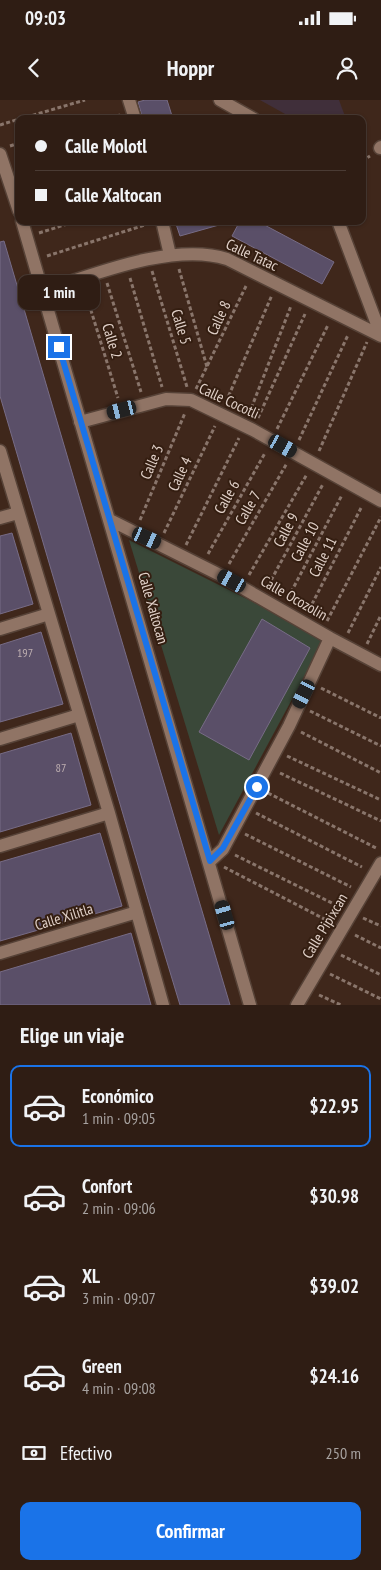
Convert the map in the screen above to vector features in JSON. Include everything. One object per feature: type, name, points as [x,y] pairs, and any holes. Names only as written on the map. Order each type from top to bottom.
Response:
[{"type":"street","points":[[129,100],[134,115]]},
{"type":"street","points":[[220,100],[248,115]]},
{"type":"street","points":[[4,150],[15,195]]},
{"type":"street","name":"Calle Xaltocan","points":[[23,225],[210,861],[250,1005]]},
{"type":"street","points":[[163,225],[173,255]]},
{"type":"street","points":[[340,225],[381,335]]},
{"type":"street","name":"Calle Tatac","points":[[43,291],[149,260],[173,255],[213,255],[253,272],[381,335]]},
{"type":"street","name":"Calle Cocotli","points":[[80,422],[144,404],[166,400],[191,400],[272,440],[381,501]]},
{"type":"street","points":[[0,451],[109,813],[163,1005]]},
{"type":"street","points":[[0,518],[18,512]]},
{"type":"street","name":"Calle Ocozolin","points":[[110,520],[160,543],[242,586],[342,645],[381,665]]},
{"type":"street","points":[[0,629],[49,614]]},
{"type":"street","points":[[210,861],[223,848],[289,726],[310,683],[326,635]]},
{"type":"street","points":[[0,739],[79,715]]},
{"type":"street","points":[[0,846],[109,813]]},
{"type":"street","name":"Calle Pipixcan","points":[[297,1005],[378,868]]},
{"type":"street","name":"Calle Xilitla","points":[[0,953],[137,912]]},
{"type":"path","points":[[33,115],[85,100]]},
{"type":"path","points":[[0,124],[15,120]]},
{"type":"path","points":[[34,234],[64,225]]},
{"type":"path","points":[[44,256],[143,225]]},
{"type":"path","points":[[173,255],[207,367]]},
{"type":"path","name":"Calle 5","points":[[149,260],[191,400]]},
{"type":"path","points":[[127,266],[166,400]]},
{"type":"path","points":[[103,272],[144,404]]},
{"type":"path","name":"Calle 8","points":[[191,400],[253,272]]},
{"type":"path","name":"Calle 2","points":[[81,279],[122,410]]},
{"type":"path","points":[[221,414],[277,284]]},
{"type":"path","points":[[249,428],[288,312]]},
{"type":"path","points":[[181,554],[249,428],[302,318]]},
{"type":"path","name":"Calle 6","points":[[202,565],[272,440],[326,330]]},
{"type":"path","name":"Calle 7","points":[[222,576],[294,452],[345,342]]},
{"type":"path","points":[[242,586],[313,463],[363,349]]},
{"type":"path","name":"Calle 3","points":[[135,532],[191,400]]},
{"type":"path","name":"Calle 4","points":[[160,543],[221,414]]},
{"type":"path","name":"Calle 9","points":[[262,598],[329,473]]},
{"type":"path","name":"Calle 10","points":[[282,610],[348,484]]},
{"type":"path","name":"Calle 11","points":[[303,622],[363,503]]},
{"type":"path","points":[[326,635],[381,517]]},
{"type":"path","points":[[342,645],[381,567]]},
{"type":"path","points":[[361,654],[381,615]]},
{"type":"path","points":[[310,683],[381,718]]},
{"type":"path","points":[[298,706],[381,746]]},
{"type":"path","points":[[289,726],[381,773]]},
{"type":"path","points":[[276,751],[381,800]]},
{"type":"path","points":[[284,775],[381,821]]},
{"type":"path","points":[[272,795],[381,850]]},
{"type":"path","points":[[264,817],[378,868]]},
{"type":"path","points":[[252,838],[363,893]]},
{"type":"path","points":[[241,858],[351,912]]},
{"type":"path","points":[[235,872],[381,948]]},
{"type":"path","points":[[330,949],[381,975]]},
{"type":"path","points":[[319,968],[381,999]]},
{"type":"path","points":[[307,989],[341,1005]]},
{"type":"shaded area","points":[[260,100],[339,100],[345,115],[287,115]]},
{"type":"green space","points":[[129,540],[325,638],[219,835]]},
{"type":"building","points":[[145,100],[167,100],[172,115],[142,115],[138,102]]},
{"type":"building","points":[[176,225],[219,225],[180,236]]},
{"type":"building","points":[[238,225],[265,225],[334,262],[322,284],[232,236]]},
{"type":"building","points":[[4,241],[230,1005],[180,1005],[150,906],[0,396],[0,242]]},
{"type":"building","points":[[12,533],[33,604],[0,614],[0,536]]},
{"type":"building","points":[[262,619],[310,648],[249,760],[199,732]]},
{"type":"building","points":[[41,632],[63,704],[0,722],[0,645]]},
{"type":"building","points":[[71,733],[91,805],[0,832],[0,754]]},
{"type":"building","points":[[100,833],[122,906],[0,941],[0,862]]},
{"type":"building","points":[[131,933],[151,1005],[0,1005],[0,972]]},
{"type":"route","points":[[59,347],[210,861],[223,848],[257,787]]}]
